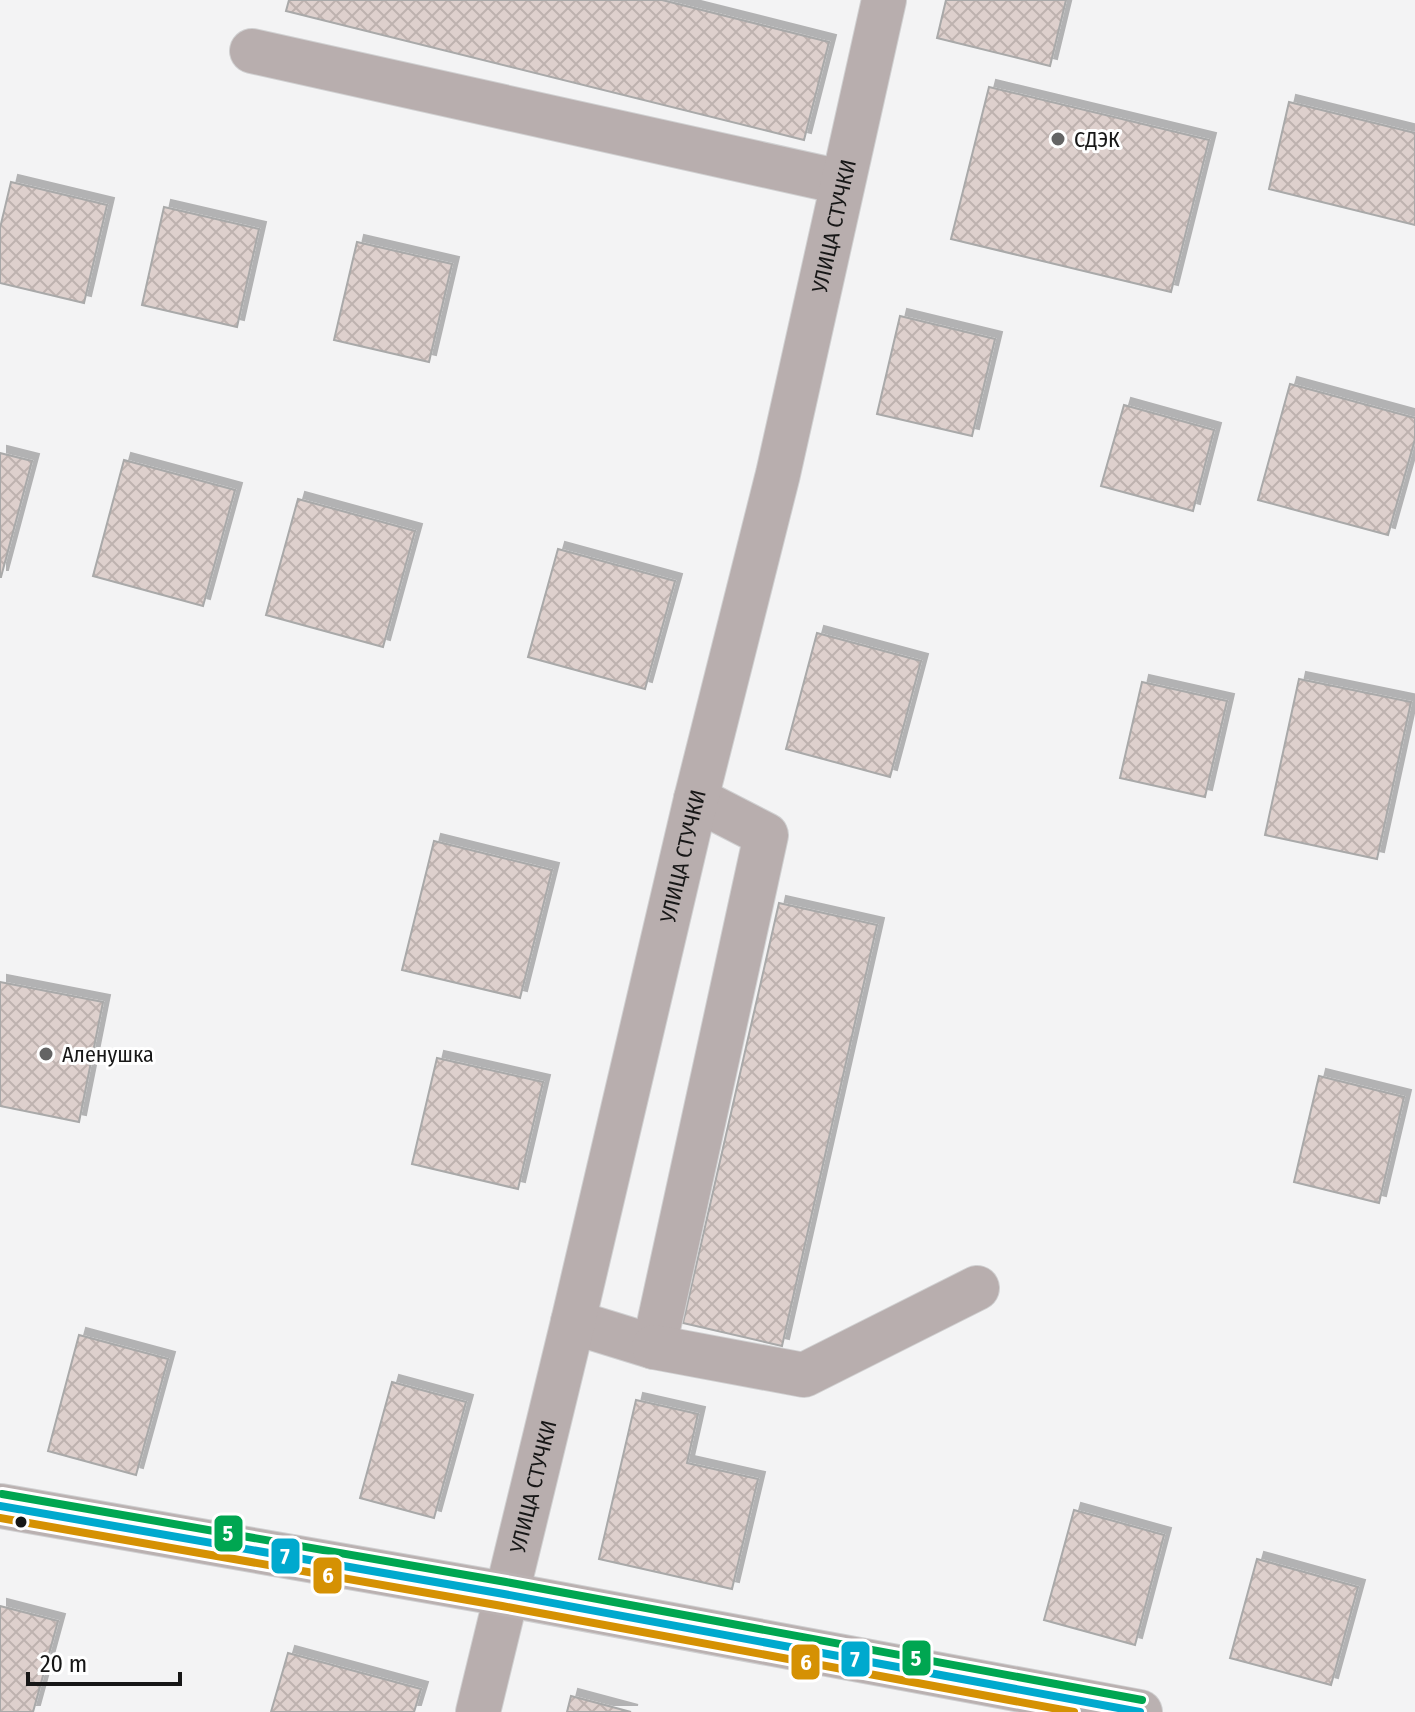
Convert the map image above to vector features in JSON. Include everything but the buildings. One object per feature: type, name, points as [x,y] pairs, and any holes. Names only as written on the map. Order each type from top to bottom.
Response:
[{"type":"main road","points":[[0,1506],[504,1594],[1140,1712]]},
{"type":"street","name":"УЛИЦА СТУЧКИ","points":[[478,1712],[696,799],[778,474],[884,0]]},
{"type":"street","points":[[252,51],[841,182]]},
{"type":"street","points":[[654,1347],[766,835],[696,799]]},
{"type":"street","points":[[573,1322],[654,1347],[804,1375],[977,1288]]},
{"type":"transit line","name":"5","points":[[2,1494],[506,1582],[1142,1700]]},
{"type":"transit line","name":"7","points":[[0,1506],[504,1594],[1140,1712]]},
{"type":"transit line","name":"6","points":[[0,1518],[502,1606],[1074,1712]]},
{"type":"place","name":"СДЭК","points":[[1058,139]]},
{"type":"place","name":"Аленушка","points":[[46,1054]]}]
